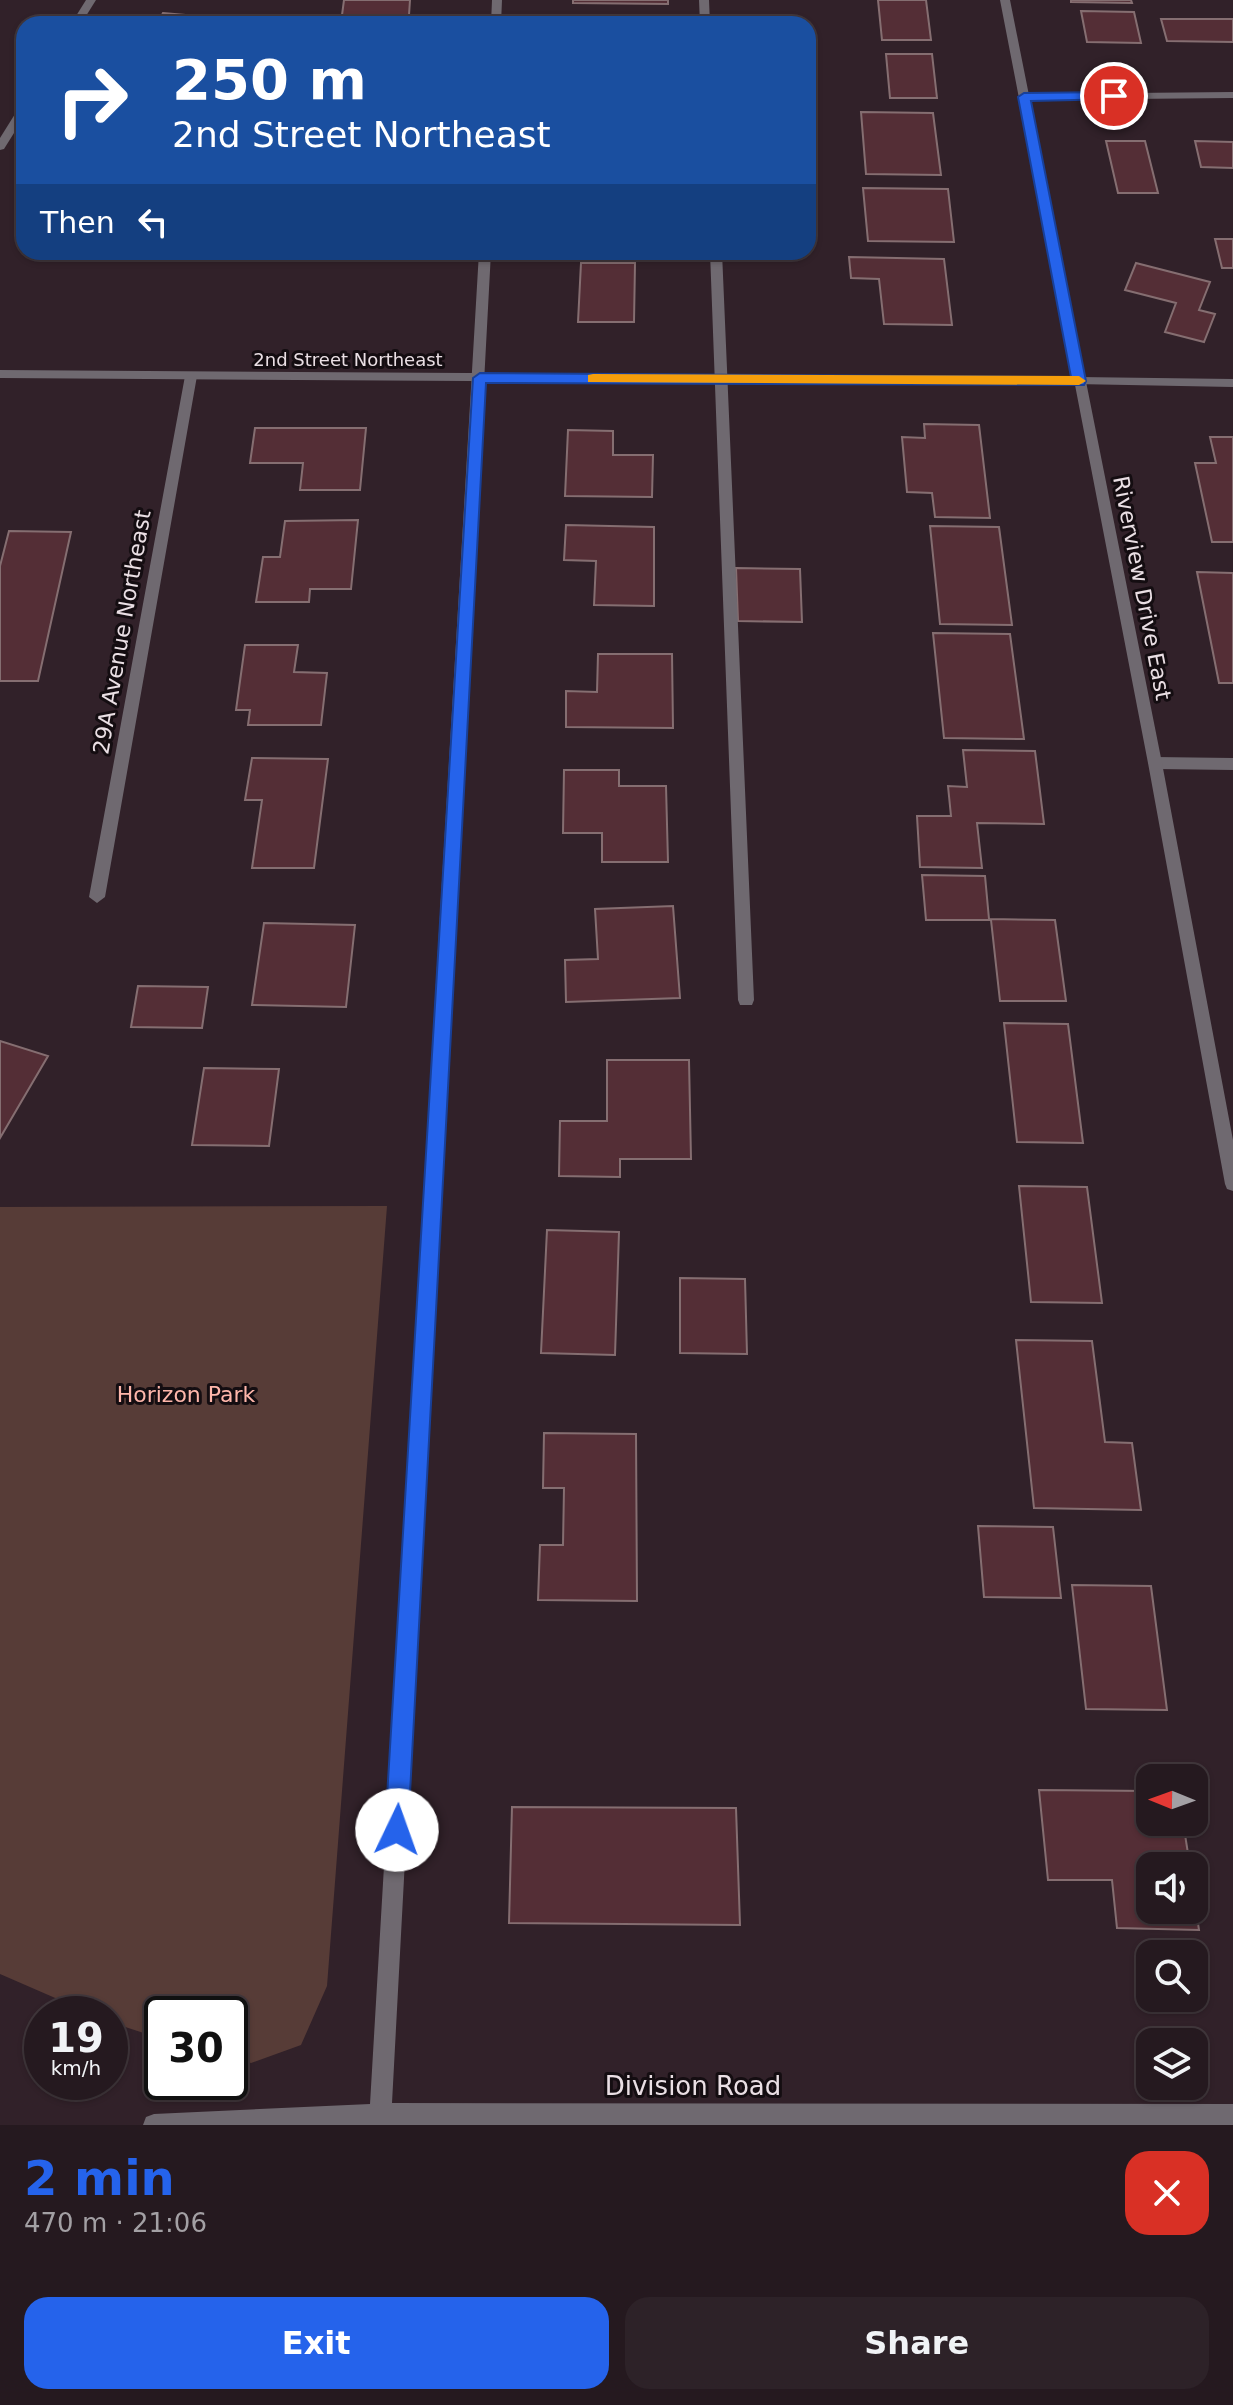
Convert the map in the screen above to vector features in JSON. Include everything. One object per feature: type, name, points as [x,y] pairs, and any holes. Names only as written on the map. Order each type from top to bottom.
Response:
[{"type":"street","name":"Riverview Drive East","points":[[1005,0],[1155,763],[1233,1184]]},
{"type":"street","points":[[1024,97],[1233,95]]},
{"type":"street","points":[[0,147],[16,121]]},
{"type":"street","points":[[380,2119],[485,260]]},
{"type":"street","points":[[716,260],[746,1000]]},
{"type":"street","name":"2nd Street Northeast","points":[[0,374],[1233,383]]},
{"type":"street","name":"29A Avenue Northeast","points":[[97,897],[191,376]]},
{"type":"street","points":[[1155,763],[1233,764]]},
{"type":"street","name":"Division Road","points":[[154,2125],[380,2119],[1233,2115]]},
{"type":"green space","name":"Horizon Park","points":[[387,1206],[327,1986],[301,2045],[251,2063],[248,2062],[248,1996],[144,1996],[144,2033],[128,2028],[128,1996],[51,1996],[0,1974],[0,1207]]},
{"type":"building","points":[[344,0],[410,0],[409,15],[342,15]]},
{"type":"building","points":[[573,0],[668,0],[668,4],[573,3]]},
{"type":"building","points":[[878,0],[926,0],[931,40],[882,40]]},
{"type":"building","points":[[1131,0],[1132,3],[1071,2]]},
{"type":"building","points":[[1081,11],[1134,12],[1141,43],[1087,42]]},
{"type":"building","points":[[163,13],[198,16],[161,16]]},
{"type":"building","points":[[1161,19],[1233,19],[1233,42],[1167,41]]},
{"type":"building","points":[[886,54],[932,54],[937,98],[890,98]]},
{"type":"building","points":[[861,112],[933,113],[941,175],[866,174]]},
{"type":"building","points":[[1106,141],[1145,141],[1158,193],[1118,193]]},
{"type":"building","points":[[1195,141],[1233,142],[1233,168],[1201,167]]},
{"type":"building","points":[[863,188],[948,189],[954,242],[868,241]]},
{"type":"building","points":[[1215,239],[1233,239],[1233,268],[1222,268]]},
{"type":"building","points":[[849,257],[944,259],[952,325],[884,324],[879,279],[851,278]]},
{"type":"building","points":[[581,263],[635,263],[634,322],[578,322]]},
{"type":"building","points":[[1136,263],[1210,282],[1199,310],[1215,314],[1204,342],[1165,332],[1176,303],[1125,290]]},
{"type":"building","points":[[924,424],[979,425],[990,518],[935,517],[932,493],[907,492],[902,437],[925,438]]},
{"type":"building","points":[[255,428],[366,428],[360,490],[300,490],[303,463],[250,463]]},
{"type":"building","points":[[568,430],[613,431],[613,455],[653,455],[652,497],[565,496]]},
{"type":"building","points":[[1210,437],[1233,437],[1233,542],[1212,542],[1195,463],[1216,463]]},
{"type":"building","points":[[358,520],[351,589],[310,589],[309,602],[256,602],[263,557],[280,557],[285,521]]},
{"type":"building","points":[[566,525],[654,527],[654,606],[594,605],[596,561],[564,560]]},
{"type":"building","points":[[930,526],[999,527],[1012,625],[940,624]]},
{"type":"building","points":[[9,531],[71,532],[38,681],[0,681],[0,566]]},
{"type":"building","points":[[736,568],[800,569],[802,622],[738,621]]},
{"type":"building","points":[[1197,572],[1233,573],[1233,683],[1219,683]]},
{"type":"building","points":[[933,633],[1010,634],[1024,739],[944,738]]},
{"type":"building","points":[[245,645],[298,645],[294,672],[327,673],[321,725],[248,725],[250,710],[236,710]]},
{"type":"building","points":[[598,654],[672,654],[673,728],[566,727],[566,691],[597,692]]},
{"type":"building","points":[[963,750],[1035,751],[1044,824],[977,823],[982,868],[920,867],[917,816],[951,816],[948,786],[967,787]]},
{"type":"building","points":[[252,758],[328,759],[314,868],[252,868],[262,800],[245,800]]},
{"type":"building","points":[[564,770],[619,770],[619,786],[666,786],[668,862],[602,862],[602,833],[563,833]]},
{"type":"building","points":[[922,875],[985,876],[989,919],[1055,920],[1066,1001],[1000,1001],[991,920],[926,920]]},
{"type":"building","points":[[673,906],[680,998],[566,1002],[565,960],[598,959],[595,909]]},
{"type":"building","points":[[264,923],[355,925],[346,1007],[252,1005]]},
{"type":"building","points":[[138,986],[208,987],[202,1028],[131,1027]]},
{"type":"building","points":[[1004,1023],[1068,1024],[1083,1143],[1017,1142]]},
{"type":"building","points":[[0,1041],[48,1056],[0,1138]]},
{"type":"building","points":[[607,1060],[689,1060],[691,1159],[620,1159],[620,1177],[559,1176],[560,1121],[607,1121]]},
{"type":"building","points":[[204,1068],[279,1069],[269,1146],[192,1145]]},
{"type":"building","points":[[1019,1186],[1087,1187],[1102,1303],[1031,1302]]},
{"type":"building","points":[[547,1230],[619,1232],[615,1355],[541,1353]]},
{"type":"building","points":[[680,1278],[745,1279],[747,1354],[680,1353]]},
{"type":"building","points":[[1016,1340],[1092,1341],[1105,1442],[1132,1443],[1141,1510],[1034,1508]]},
{"type":"building","points":[[544,1433],[636,1434],[637,1601],[538,1600],[540,1545],[563,1545],[564,1488],[543,1488]]},
{"type":"building","points":[[978,1526],[1053,1527],[1061,1598],[984,1597]]},
{"type":"building","points":[[1072,1585],[1151,1586],[1167,1710],[1086,1709]]},
{"type":"building","points":[[1039,1790],[1136,1791],[1136,1836],[1185,1836],[1188,1852],[1136,1852],[1136,1924],[1198,1924],[1199,1930],[1117,1928],[1112,1880],[1048,1880]]},
{"type":"building","points":[[512,1807],[736,1808],[740,1925],[509,1923]]},
{"type":"slow traffic","points":[[593,379],[1079,381]]},
{"type":"route","points":[[397,1830],[480,378],[1079,381],[1024,97],[1114,96]]}]
